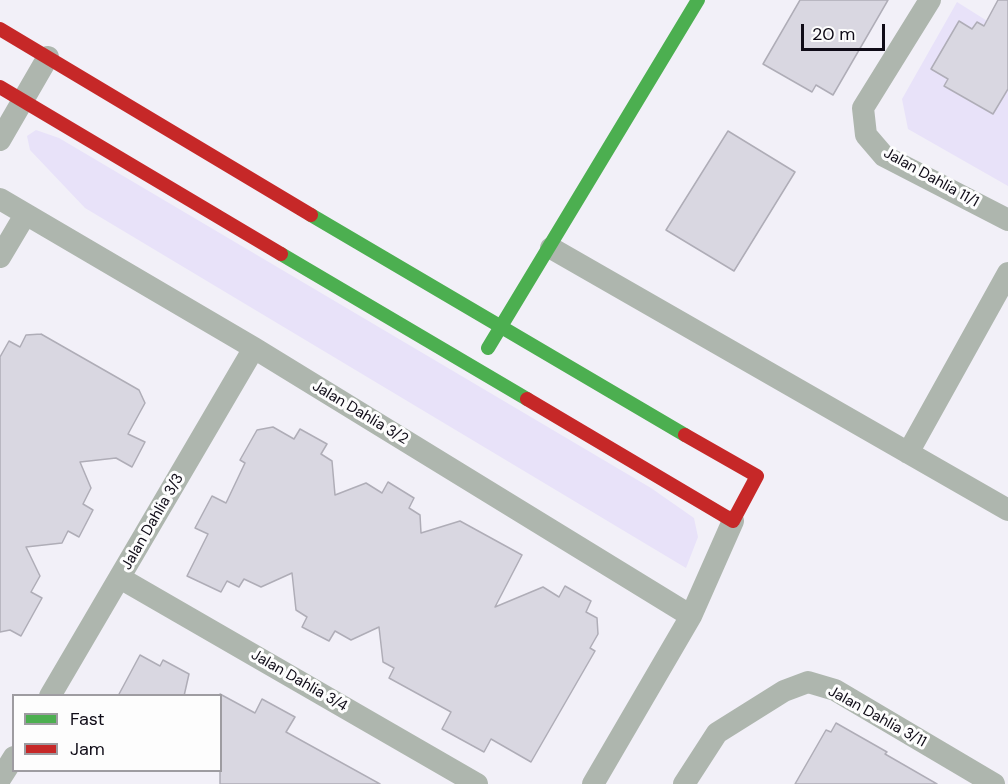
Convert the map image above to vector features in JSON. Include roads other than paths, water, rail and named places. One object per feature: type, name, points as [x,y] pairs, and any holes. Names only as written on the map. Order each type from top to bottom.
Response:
[{"type":"street","points":[[475,368],[550,248],[698,0]]},
{"type":"street","name":"Jalan Dahlia 11/1","points":[[930,0],[863,108],[866,135],[884,156],[1008,220]]},
{"type":"street","points":[[0,29],[500,328],[757,476],[733,521],[691,616],[593,784]]},
{"type":"street","points":[[0,140],[48,57]]},
{"type":"street","points":[[0,87],[733,521]]},
{"type":"street","name":"Jalan Dahlia 3/2","points":[[0,199],[254,348],[691,616]]},
{"type":"street","points":[[0,257],[25,215]]},
{"type":"street","points":[[550,248],[1008,510]]},
{"type":"street","points":[[908,453],[1008,273]]},
{"type":"street","name":"Jalan Dahlia 3/3","points":[[51,694],[254,348]]},
{"type":"street","name":"Jalan Dahlia 3/4","points":[[120,578],[477,784]]},
{"type":"street","name":"Jalan Dahlia 3/11","points":[[684,784],[717,733],[784,691],[808,682],[835,690],[994,784]]},
{"type":"street","points":[[0,779],[12,760]]}]
